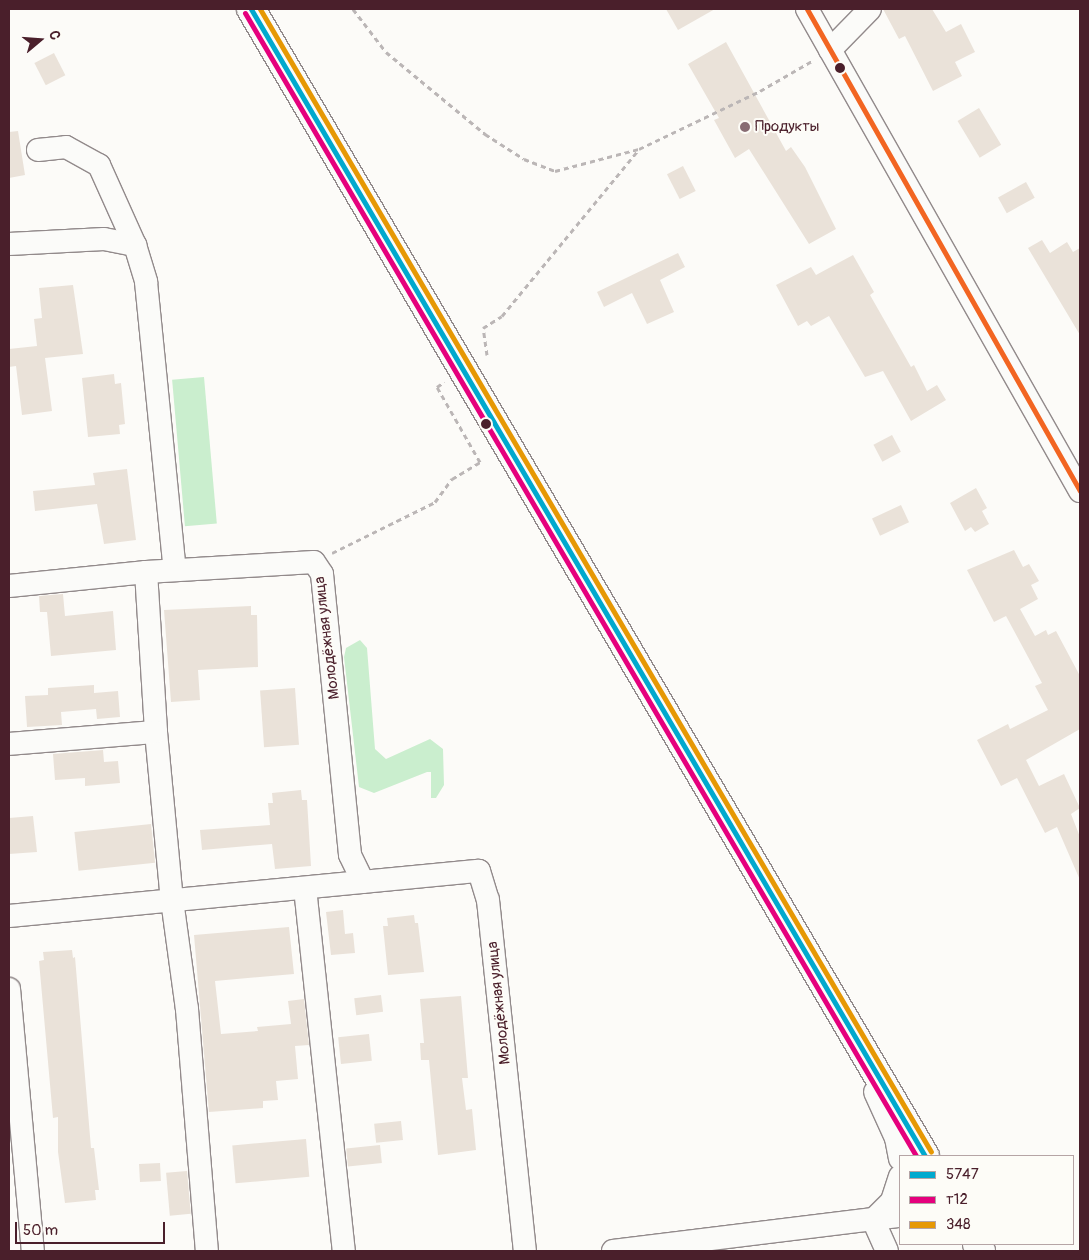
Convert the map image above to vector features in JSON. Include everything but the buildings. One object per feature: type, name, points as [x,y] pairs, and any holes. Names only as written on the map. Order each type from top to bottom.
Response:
[{"type":"highway","points":[[251,9],[924,1155]]},
{"type":"street","points":[[807,9],[1080,491]]},
{"type":"street","points":[[830,50],[870,9]]},
{"type":"street","points":[[38,150],[66,147],[99,165],[135,245],[146,282],[175,570]]},
{"type":"street","points":[[9,244],[104,239],[135,245]]},
{"type":"street","name":"Молодёжная улица","points":[[9,586],[146,572],[314,562],[322,574],[350,855],[363,882]]},
{"type":"street","points":[[146,572],[156,732],[172,900],[187,1010],[207,1251]]},
{"type":"street","points":[[9,744],[156,732]]},
{"type":"street","name":"Молодёжная улица","points":[[9,916],[479,871],[488,900],[525,1251]]},
{"type":"street","points":[[305,888],[344,1251]]},
{"type":"street","points":[[9,989],[33,1251]]},
{"type":"street","points":[[838,1009],[896,1138],[899,1155]]},
{"type":"street","points":[[874,1220],[892,1201],[899,1179]]},
{"type":"street","points":[[613,1251],[899,1216]]},
{"type":"street","points":[[874,1220],[887,1251]]},
{"type":"path","points":[[354,9],[386,52],[485,134],[524,160],[554,171],[639,149],[760,91],[830,50]]},
{"type":"path","points":[[487,355],[483,328],[502,316],[639,149]]},
{"type":"path","points":[[314,562],[435,502],[452,478],[480,462],[437,387],[446,380]]},
{"type":"green space","points":[[204,377],[217,523],[185,526],[172,380]]},
{"type":"green space","points":[[360,640],[367,648],[375,749],[386,759],[430,739],[443,749],[444,785],[436,798],[431,798],[431,772],[374,793],[359,787],[344,657],[346,648]]},
{"type":"transit line","name":"5747","points":[[251,9],[924,1155]]},
{"type":"transit line","name":"348","points":[[260,9],[931,1152]]},
{"type":"transit line","points":[[807,9],[1080,491]]},
{"type":"transit line","name":"т12","points":[[245,13],[915,1155]]},
{"type":"place","name":"Продукты","points":[[745,127]]}]
